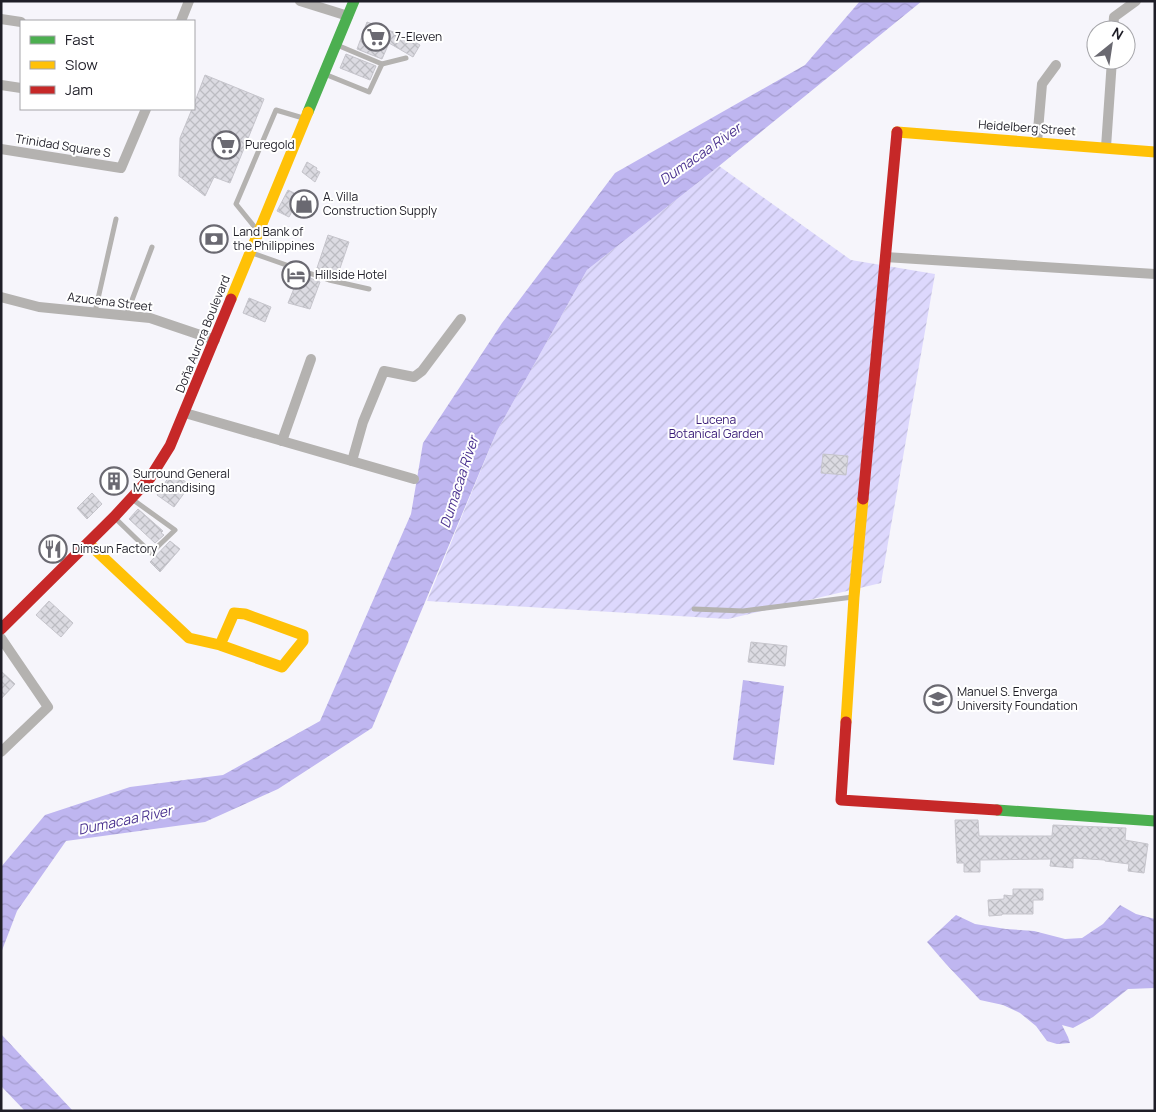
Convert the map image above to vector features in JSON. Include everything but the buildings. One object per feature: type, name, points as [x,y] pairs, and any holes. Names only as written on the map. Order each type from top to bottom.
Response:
[{"type":"street","points":[[181,20],[190,1]]},
{"type":"street","points":[[300,1],[348,16]]},
{"type":"street","name":"Doña Aurora Boulevard","points":[[1,629],[132,498],[150,478],[170,446],[260,233],[354,1]]},
{"type":"street","points":[[1114,20],[1114,17],[1136,1]]},
{"type":"street","points":[[1,19],[20,22]]},
{"type":"street","points":[[1037,142],[1042,84],[1056,65]]},
{"type":"street","points":[[1106,147],[1111,70]]},
{"type":"street","points":[[1,85],[20,88]]},
{"type":"street","name":"Trinidad Square S","points":[[1,149],[122,168],[146,110]]},
{"type":"street","name":"Heidelberg Street","points":[[885,257],[897,132],[1155,152]]},
{"type":"street","points":[[1155,274],[885,257],[854,597],[840,800],[1155,821]]},
{"type":"street","name":"Azucena Street","points":[[1,297],[39,307],[150,318],[215,340]]},
{"type":"street","points":[[352,461],[363,422],[384,371],[414,377],[422,371],[461,319]]},
{"type":"street","points":[[282,441],[311,359]]},
{"type":"street","points":[[185,413],[414,479]]},
{"type":"street","points":[[88,543],[189,638],[220,645],[282,667],[303,640],[303,635],[245,614],[234,613],[220,645]]},
{"type":"street","points":[[1,638],[48,707],[1,752]]},
{"type":"lane","points":[[336,45],[382,64],[406,58]]},
{"type":"lane","points":[[324,74],[369,92],[382,64]]},
{"type":"lane","points":[[260,233],[236,204],[276,110],[306,118]]},
{"type":"lane","points":[[95,313],[116,219]]},
{"type":"lane","points":[[126,316],[152,247]]},
{"type":"lane","points":[[251,253],[329,280],[369,289]]},
{"type":"lane","points":[[114,517],[151,553],[175,530],[132,498]]},
{"type":"lane","points":[[694,609],[743,611],[854,597]]},
{"type":"green space","name":"Lucena Botanical Garden","points":[[719,166],[851,260],[935,274],[881,583],[728,619],[427,601],[497,431],[587,270]]},
{"type":"water","name":"Dumacaa River","points":[[860,1],[922,1],[719,166],[587,270],[497,431],[372,728],[278,789],[205,822],[66,841],[17,911],[1,953],[1,867],[45,815],[130,787],[223,775],[320,721],[411,514],[423,443],[502,323],[615,173],[805,65]]},
{"type":"water","points":[[743,680],[784,686],[774,765],[733,760]]},
{"type":"water","points":[[1120,905],[1136,914],[1155,919],[1155,988],[1128,989],[1093,1017],[1073,1028],[1062,1025],[1070,1043],[1057,1044],[1047,1041],[1036,1026],[1020,1013],[1003,1005],[980,1000],[927,942],[956,915],[975,924],[1034,931],[1065,939],[1082,938],[1103,924]]},
{"type":"water","points":[[1,1034],[73,1111],[25,1111],[1,1086]]},
{"type":"traffic: fast","points":[[308,112],[354,1]]},
{"type":"traffic: fast","points":[[997,810],[1155,821]]},
{"type":"traffic: slow","points":[[231,299],[308,112]]},
{"type":"traffic: slow","points":[[897,132],[1155,152]]},
{"type":"traffic: slow","points":[[846,722],[854,597],[863,499]]},
{"type":"traffic: slow","points":[[88,543],[189,638],[220,645],[282,667],[303,641],[303,635],[245,614],[234,613],[220,645]]},
{"type":"traffic: jam","points":[[863,499],[897,132]]},
{"type":"traffic: jam","points":[[1,629],[114,517],[150,478],[170,446],[231,299]]},
{"type":"traffic: jam","points":[[846,722],[841,800],[997,810]]},
{"type":"place","name":"7-Eleven","points":[[376,37]]},
{"type":"place","name":"Puregold","points":[[226,145]]},
{"type":"place","name":"A. Villa Construction Supply","points":[[304,204]]},
{"type":"place","name":"Land Bank of the Philippines","points":[[214,239]]},
{"type":"place","name":"Hillside Hotel","points":[[296,275]]},
{"type":"place","name":"Surround General Merchandising","points":[[114,481]]},
{"type":"place","name":"Dimsun Factory","points":[[53,549]]},
{"type":"place","name":"Manuel S. Enverga University Foundation","points":[[938,699]]}]
